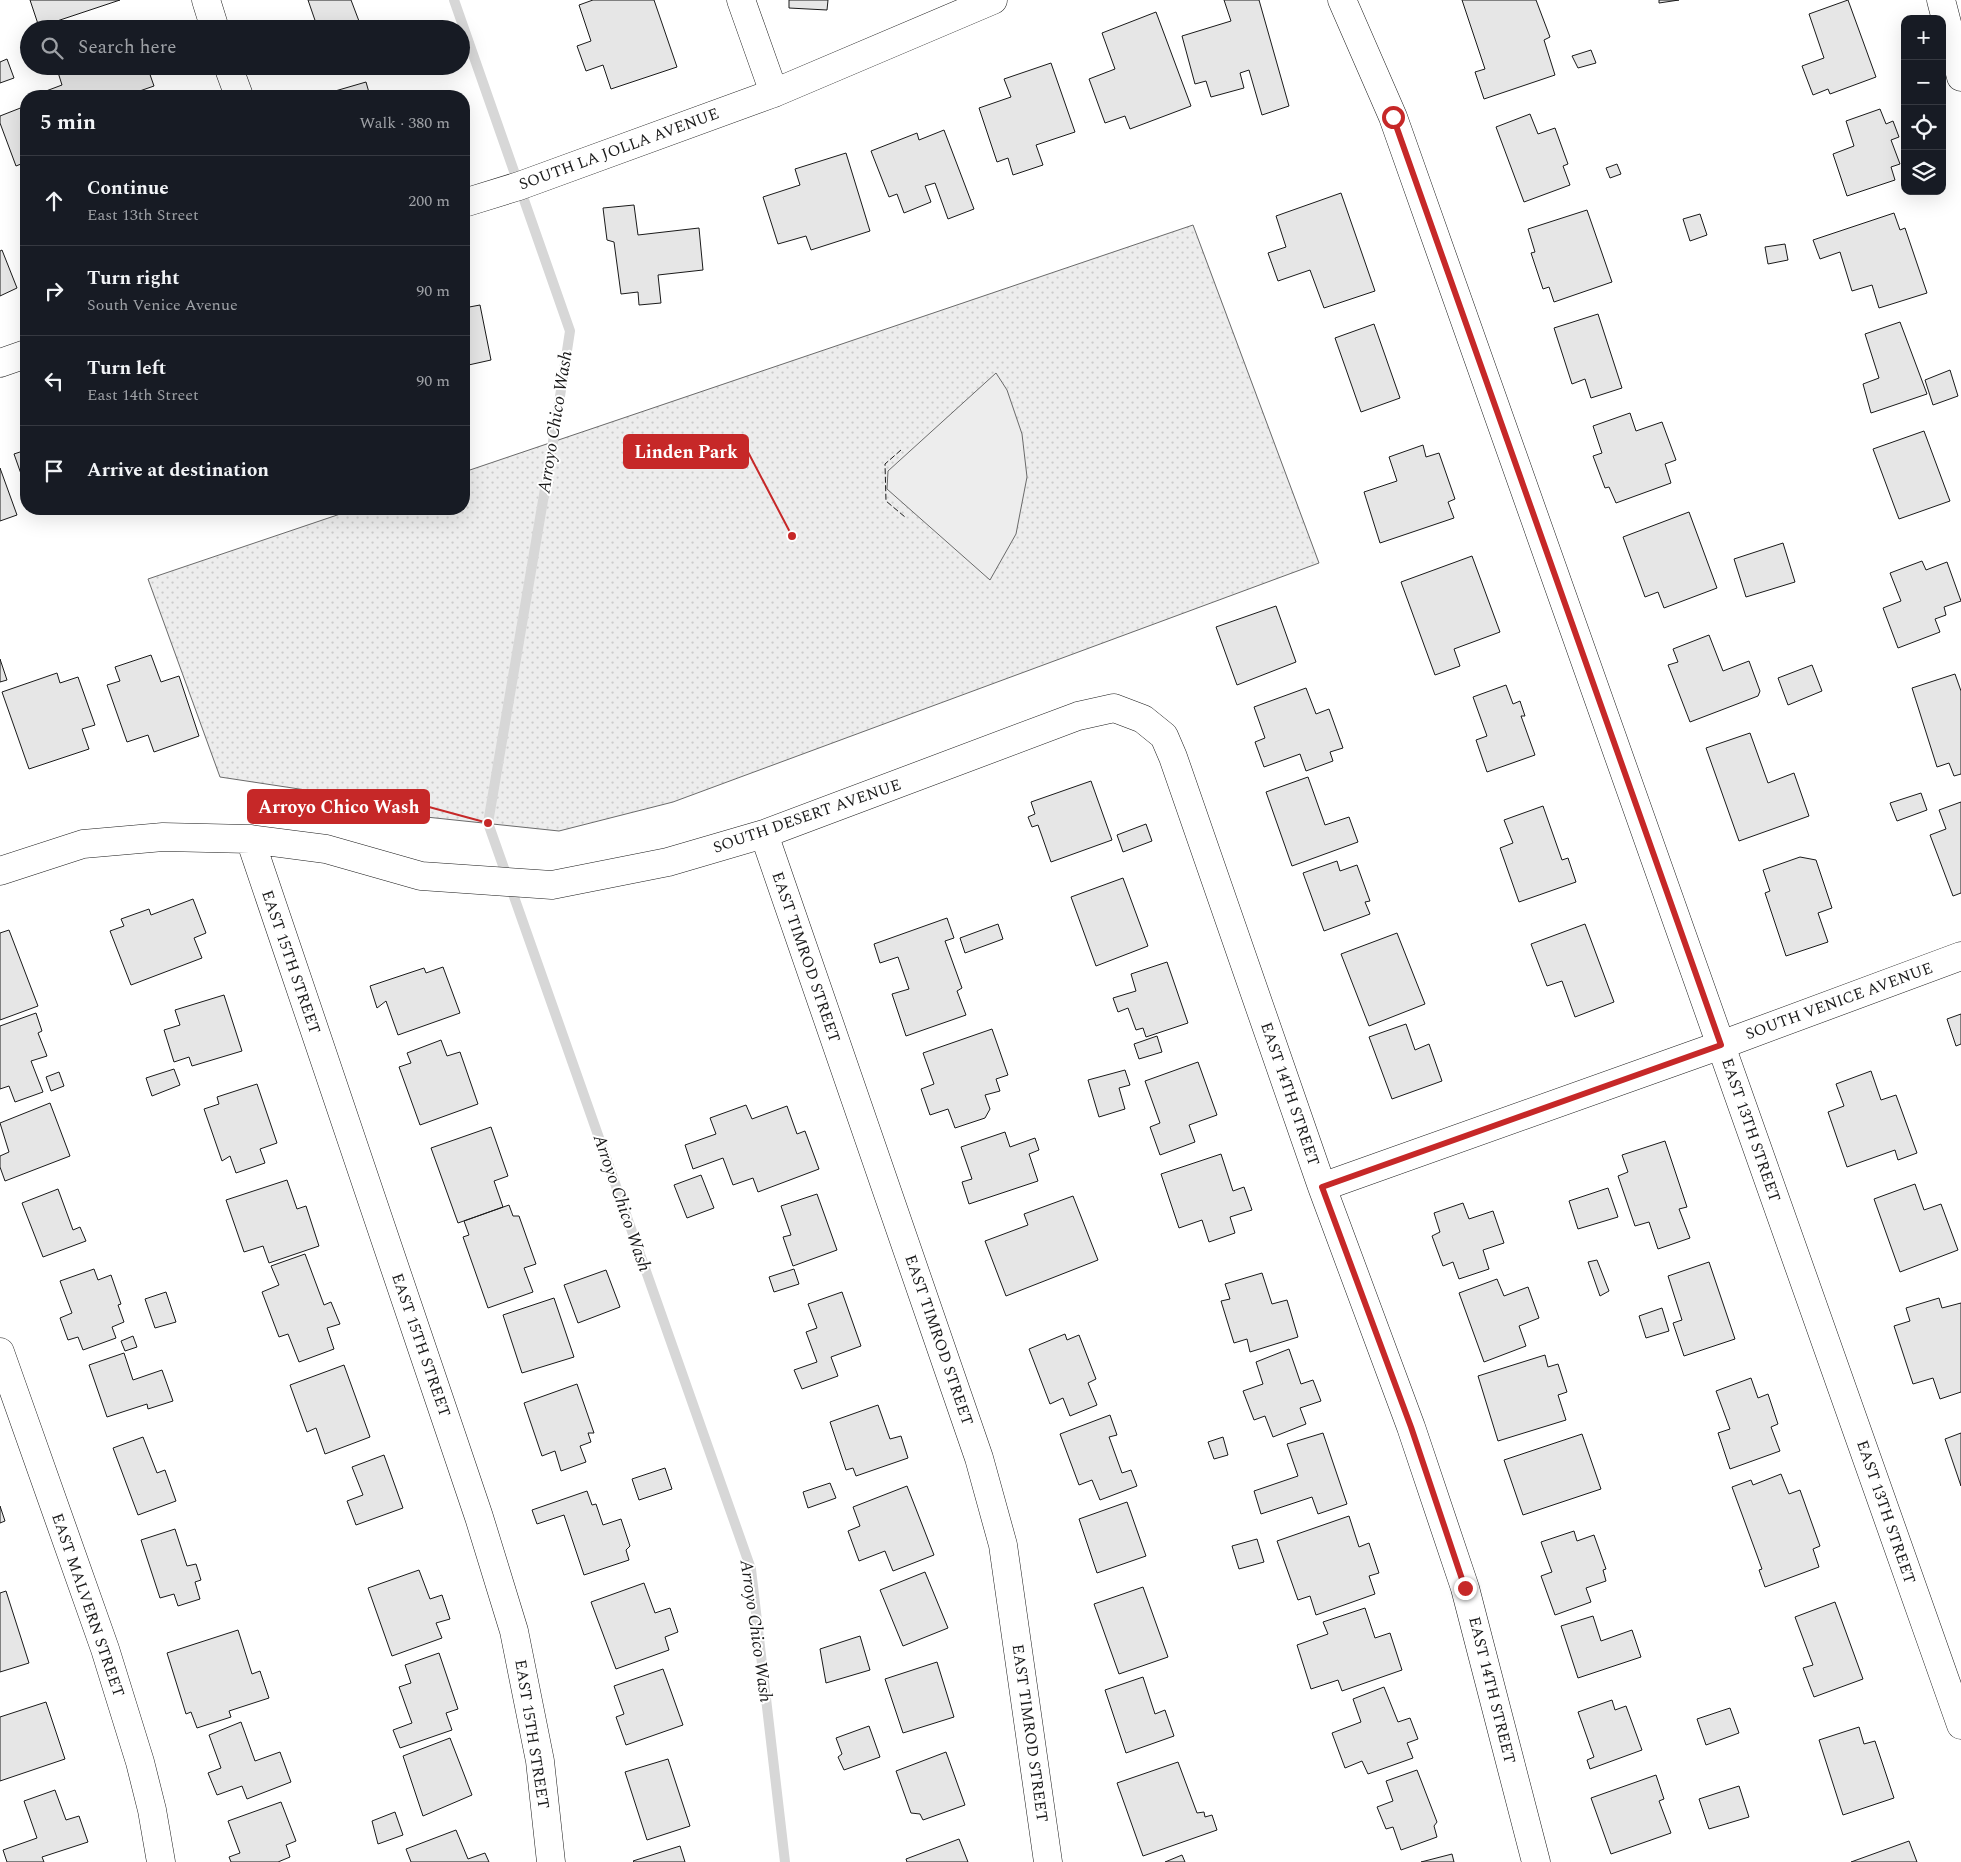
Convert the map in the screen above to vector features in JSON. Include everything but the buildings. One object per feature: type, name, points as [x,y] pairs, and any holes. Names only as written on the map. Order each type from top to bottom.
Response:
[{"type":"street","points":[[206,0],[213,20]]},
{"type":"street","points":[[741,0],[774,94]]},
{"type":"street","name":"SOUTH LA JOLLA AVENUE","points":[[470,201],[519,186],[774,94],[993,0]]},
{"type":"street","name":"EAST 13TH STREET","points":[[1342,0],[1393,117],[1961,1725]]},
{"type":"street","points":[[1941,0],[1961,77]]},
{"type":"street","points":[[231,75],[237,90]]},
{"type":"street","points":[[0,363],[20,356]]},
{"type":"street","name":"SOUTH DESERT AVENUE","points":[[0,871],[83,844],[163,837],[250,839],[326,849],[421,876],[552,885],[668,862],[764,834],[1078,716],[1114,708],[1143,719],[1164,736],[1173,756]]},
{"type":"street","name":"EAST 14TH STREET","points":[[1173,756],[1322,1187],[1411,1427],[1465,1588],[1536,1862]]},
{"type":"street","name":"EAST TIMROD STREET","points":[[764,834],[979,1458],[1003,1545],[1048,1862]]},
{"type":"street","name":"EAST 15TH STREET","points":[[250,839],[476,1508],[514,1631],[540,1760],[550,1862]]},
{"type":"street","name":"SOUTH VENICE AVENUE","points":[[1322,1187],[1721,1045],[1961,956]]},
{"type":"street","name":"EAST MALVERN STREET","points":[[0,1352],[111,1668],[140,1762],[152,1810],[161,1862]]},
{"type":"shaded area","points":[[1193,225],[1319,563],[673,802],[559,831],[426,817],[352,797],[220,777],[148,579],[337,515],[470,515],[470,470]]},
{"type":"shaded area","points":[[996,373],[1007,390],[1022,434],[1027,477],[1016,534],[990,580],[887,489],[888,471]]},
{"type":"waterway","name":"Arroyo Chico Wash","points":[[454,0],[461,20]]},
{"type":"waterway","name":"Arroyo Chico Wash","points":[[470,46],[570,331],[488,823],[751,1569],[785,1862]]},
{"type":"fence","points":[[901,450],[885,464],[886,501],[905,517]]},
{"type":"place","name":"Linden Park","points":[[792,536]]},
{"type":"place","name":"Arroyo Chico Wash","points":[[488,823]]},
{"type":"route","points":[[1393,117],[1721,1045],[1322,1187],[1411,1427],[1465,1588]]}]
